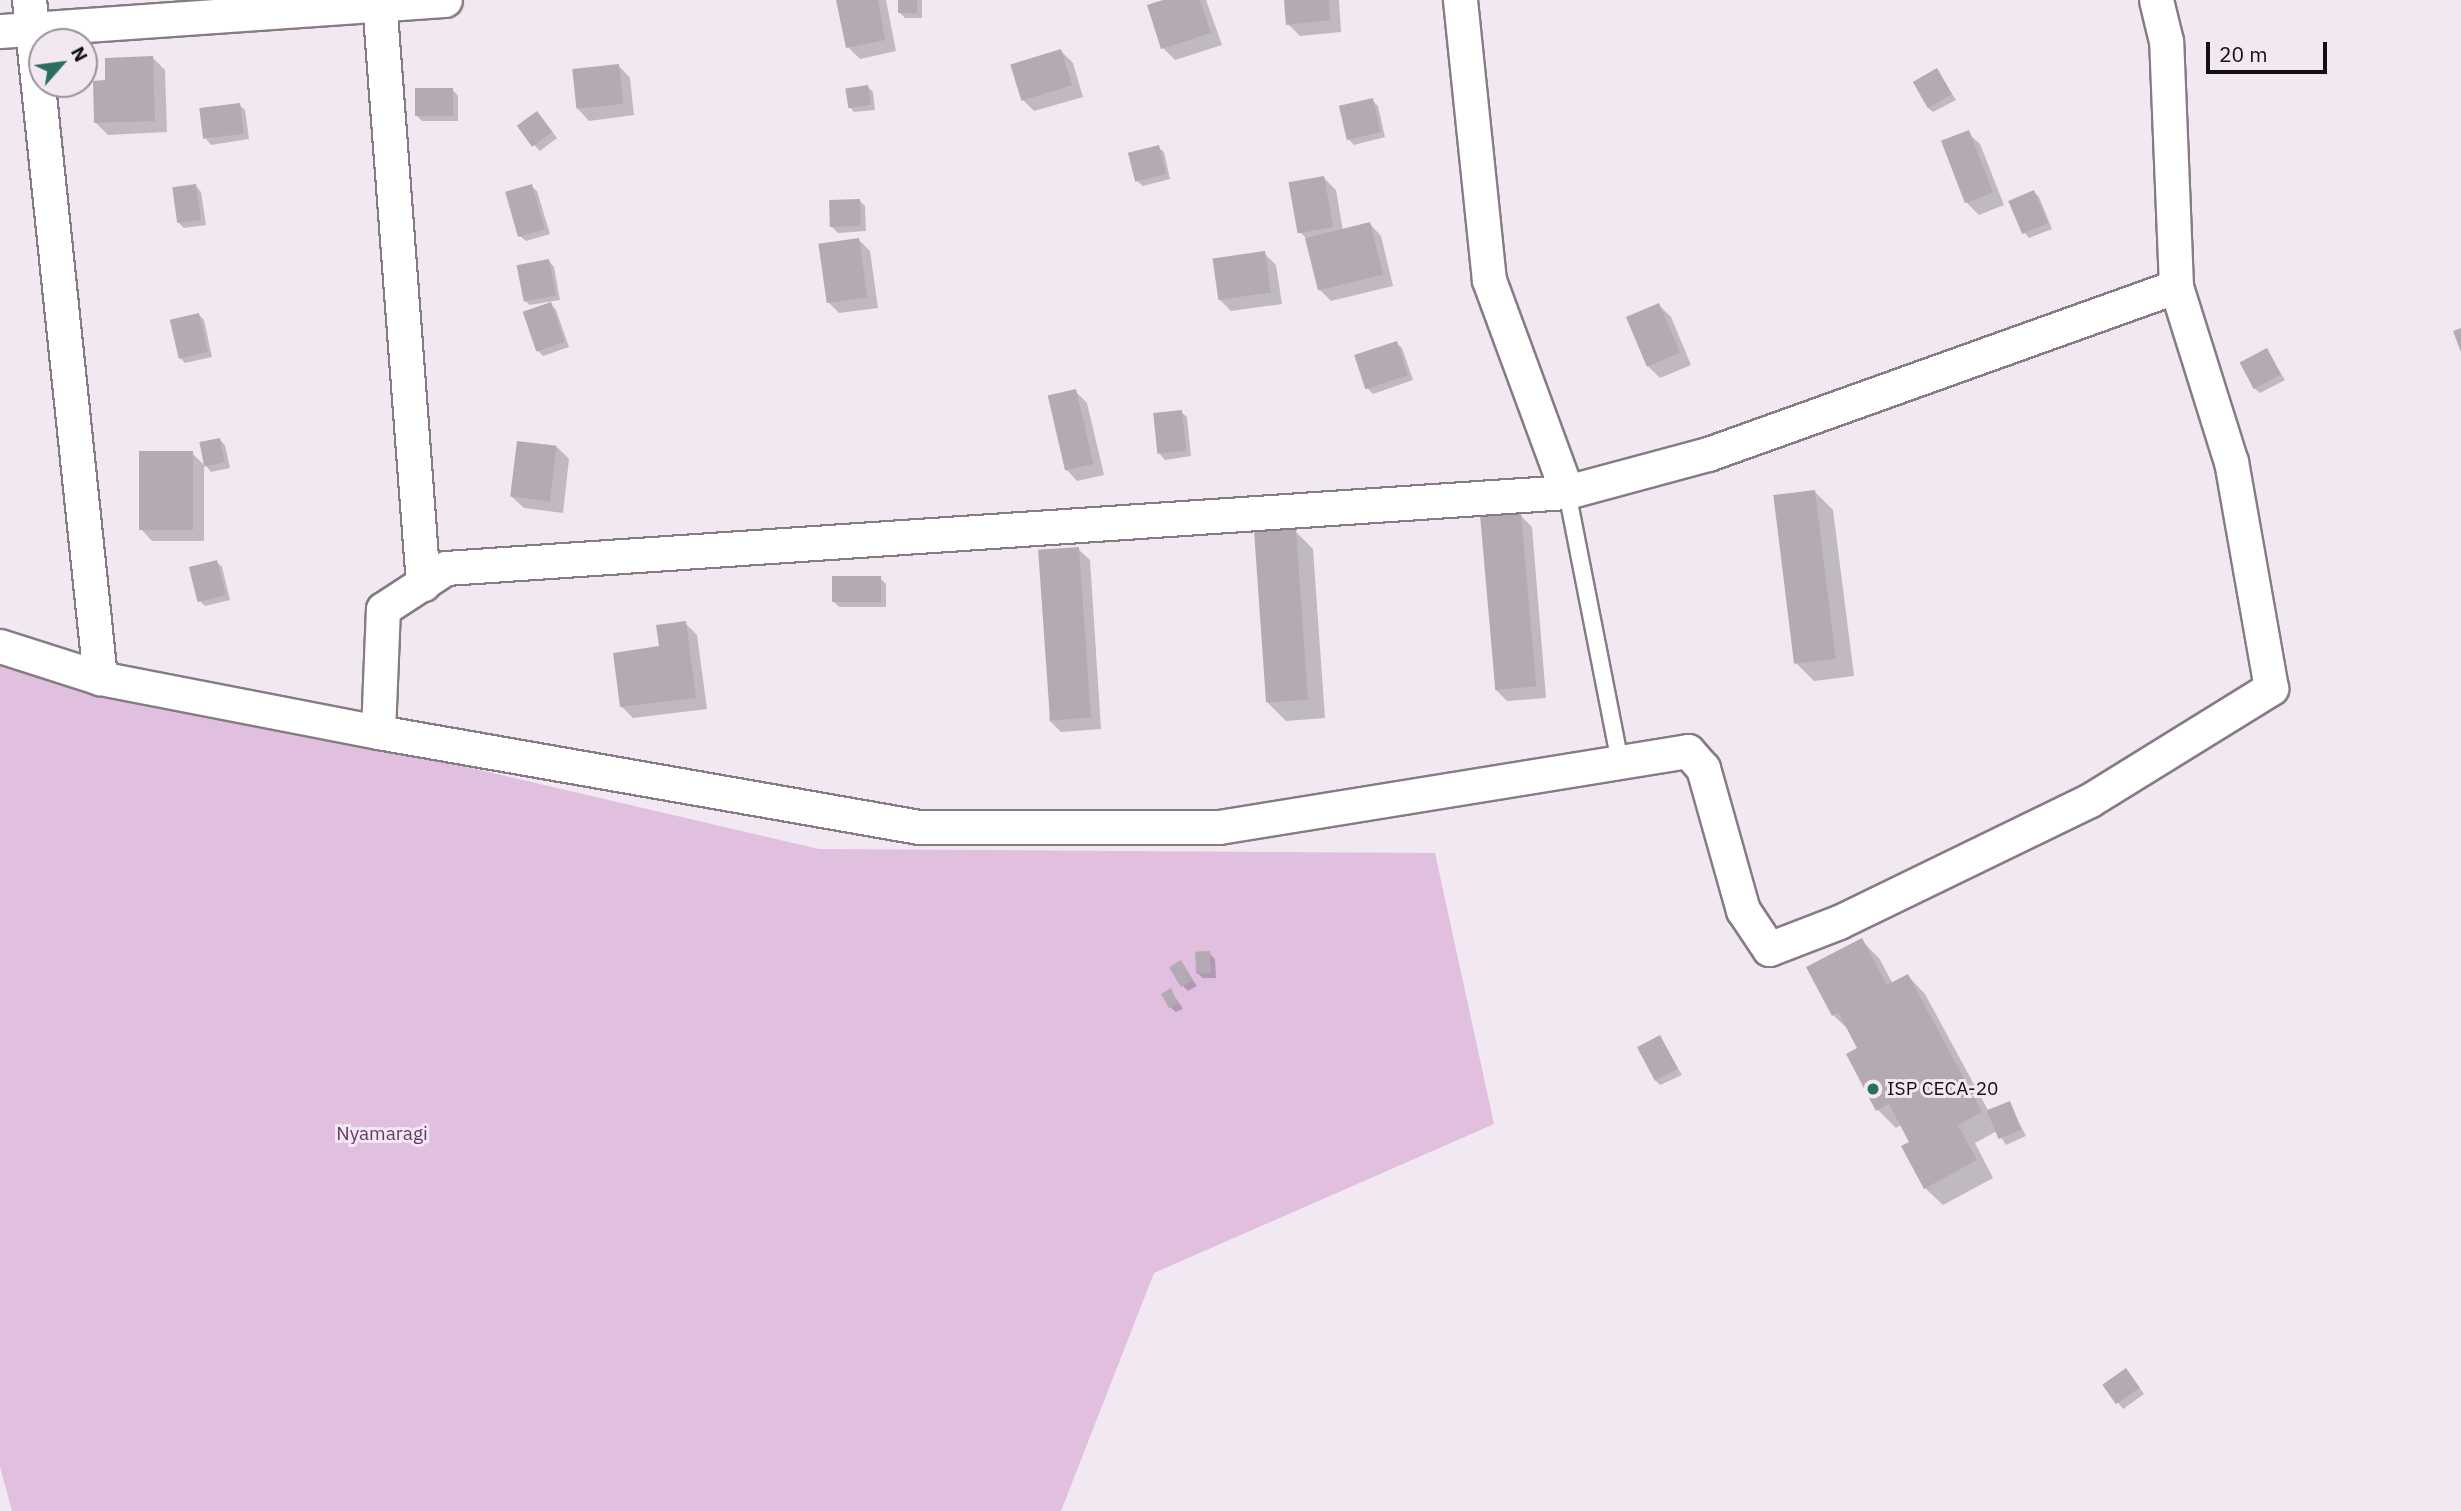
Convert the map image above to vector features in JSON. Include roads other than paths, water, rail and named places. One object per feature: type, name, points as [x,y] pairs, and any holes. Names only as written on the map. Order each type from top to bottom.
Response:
[{"type":"street","points":[[100,678],[20,20],[445,0]]},
{"type":"street","points":[[1460,0],[1489,280],[1567,492]]},
{"type":"street","points":[[0,646],[100,678],[378,732],[919,827],[1219,827],[1688,751],[1703,768],[1743,910],[1769,949],[1839,922],[2090,800],[2271,688],[2231,462],[2176,286],[2166,41],[2156,0]]},
{"type":"street","points":[[379,2],[423,584]]},
{"type":"street","points":[[378,732],[383,609],[446,569],[1567,492],[1708,454],[2176,286]]},
{"type":"lane","points":[[1567,492],[1620,761]]},
{"type":"place","name":"ISP CECA-20","points":[[1873,1089]]},
{"type":"park label","name":"Nyamaragi","points":[[382,1134]]}]
